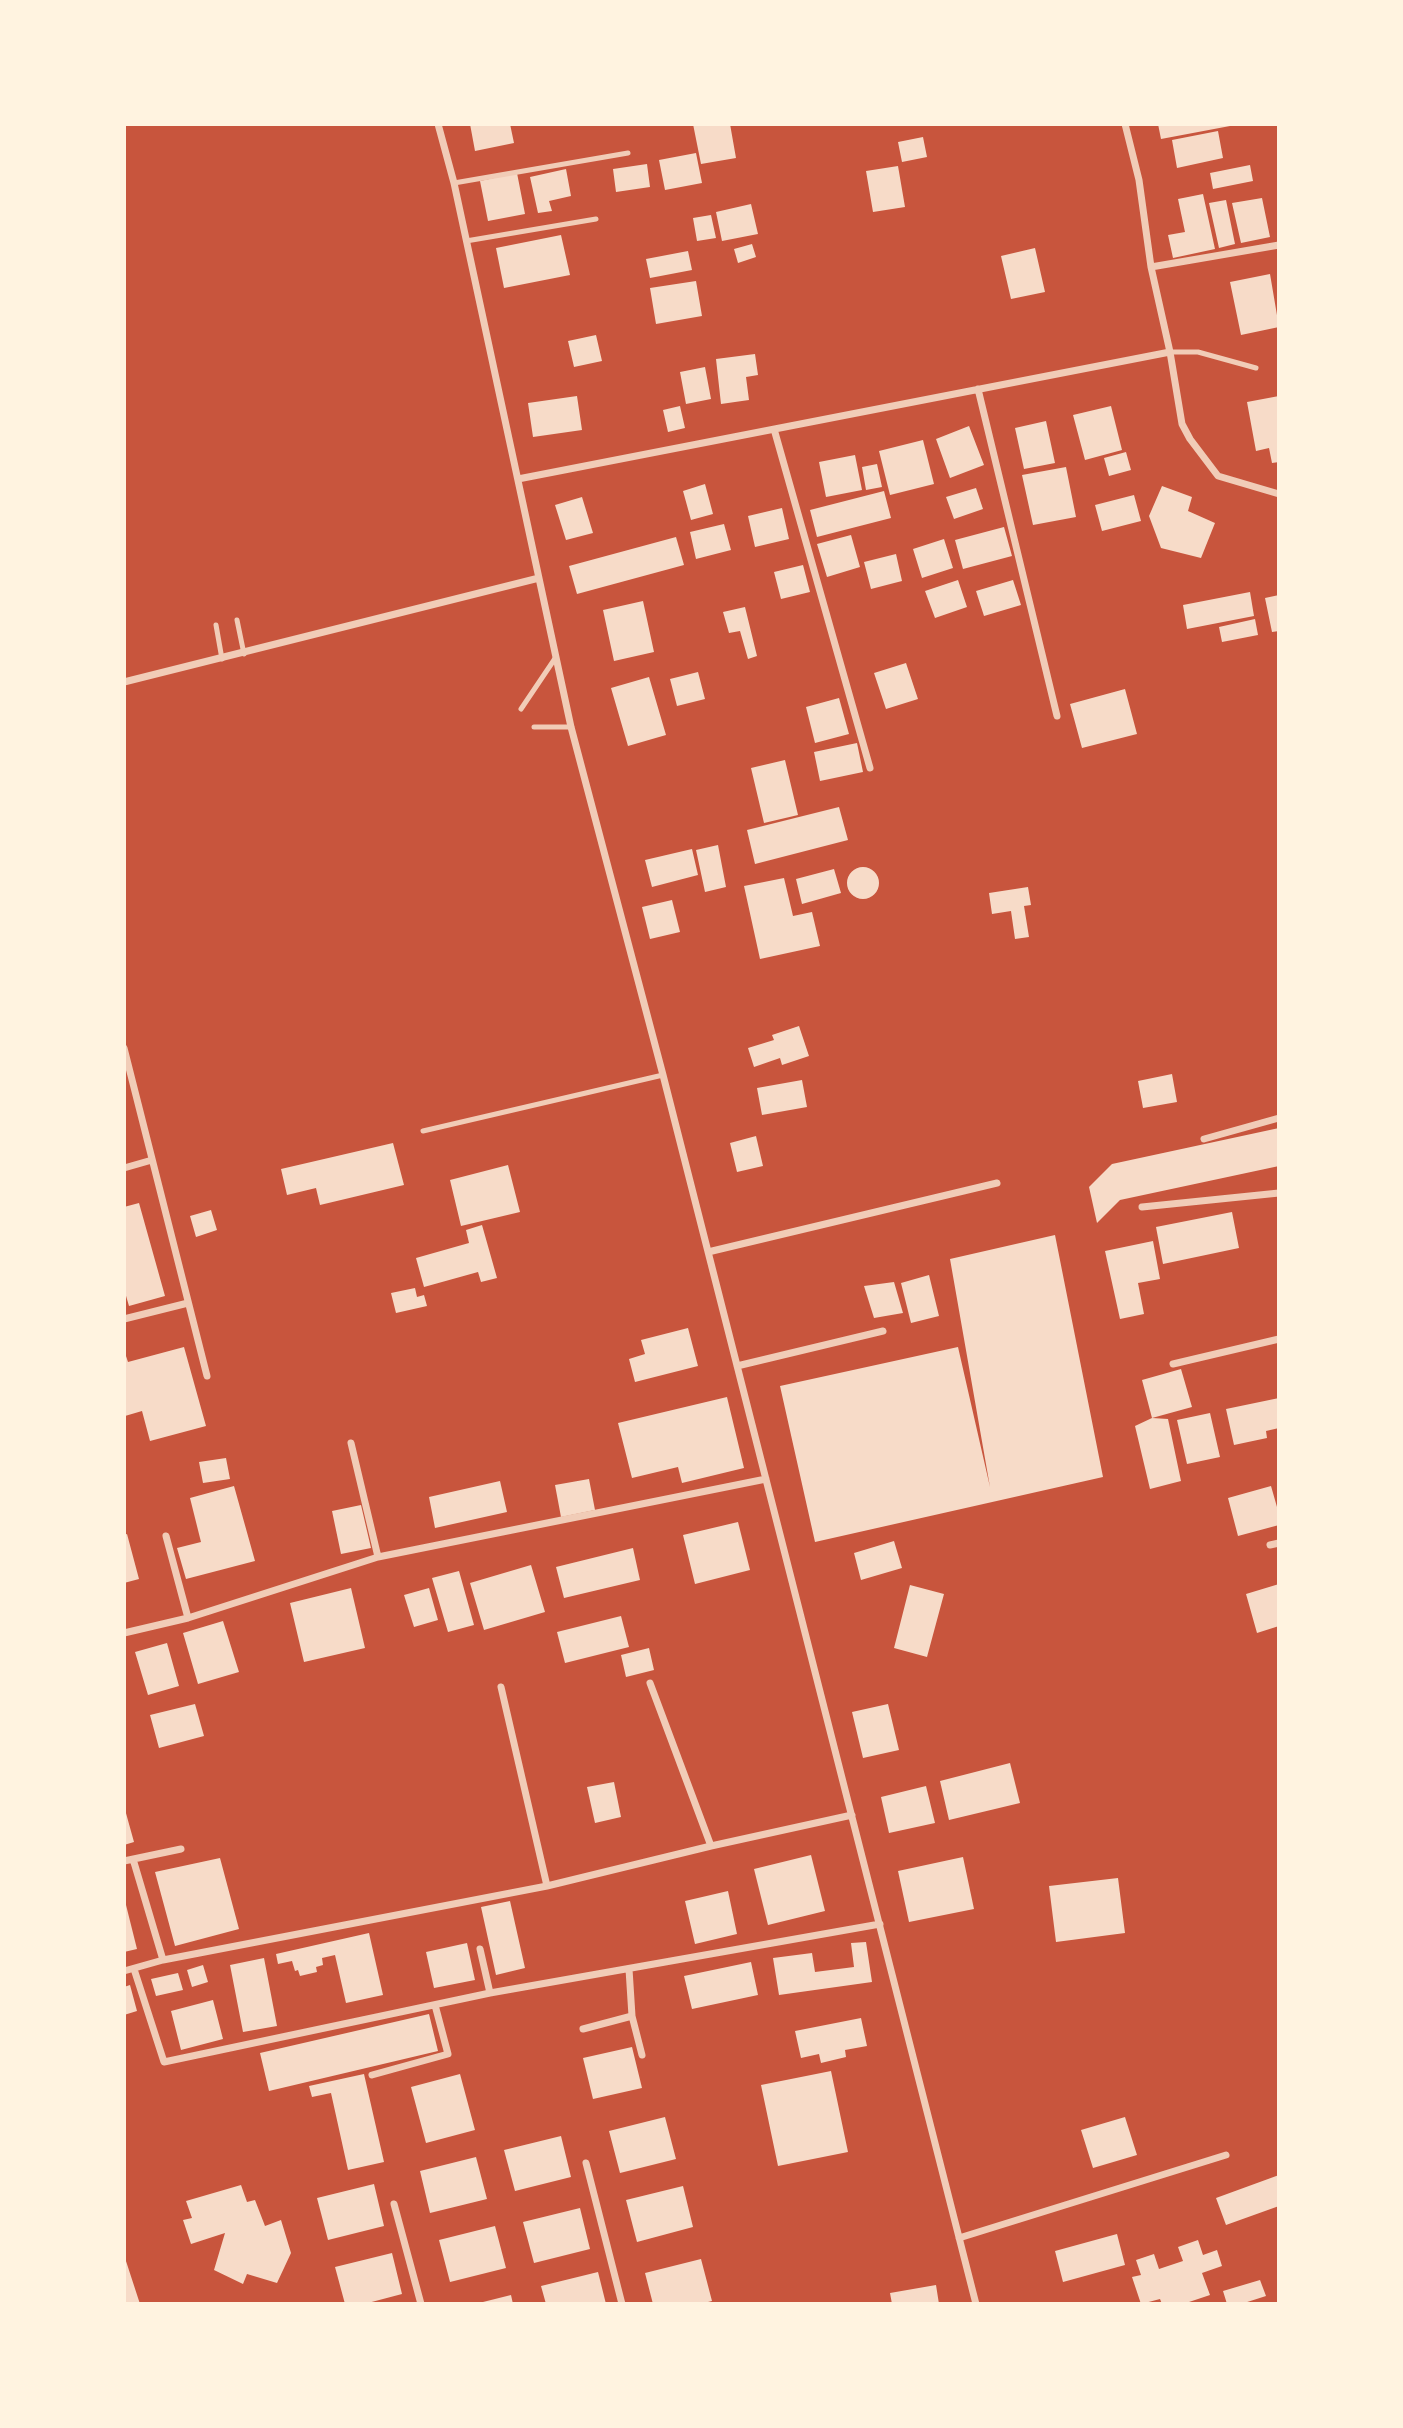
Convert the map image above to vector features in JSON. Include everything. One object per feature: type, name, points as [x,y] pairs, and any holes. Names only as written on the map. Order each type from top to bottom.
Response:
[{"type":"street","points":[[438,124],[454,183],[571,727],[663,1075],[976,2304]]},
{"type":"street","points":[[1125,124],[1139,180],[1151,267],[1170,352],[1182,424],[1218,476],[1279,494]]},
{"type":"street","points":[[1151,267],[1279,245]]},
{"type":"street","points":[[518,479],[1170,352]]},
{"type":"street","points":[[978,389],[1057,716]]},
{"type":"street","points":[[774,429],[870,768]]},
{"type":"street","points":[[124,682],[539,578]]},
{"type":"street","points":[[124,1048],[207,1376]]},
{"type":"street","points":[[1204,1139],[1279,1118]]},
{"type":"street","points":[[124,1168],[152,1160]]},
{"type":"street","points":[[708,1252],[997,1183]]},
{"type":"street","points":[[1142,1207],[1279,1193]]},
{"type":"street","points":[[124,1320],[188,1303]]},
{"type":"street","points":[[737,1366],[883,1331]]},
{"type":"street","points":[[1173,1364],[1279,1339]]},
{"type":"street","points":[[351,1443],[378,1557]]},
{"type":"street","points":[[124,1633],[188,1618],[378,1557],[766,1479]]},
{"type":"street","points":[[166,1536],[188,1618]]},
{"type":"street","points":[[1270,1545],[1279,1543]]},
{"type":"street","points":[[650,1684],[711,1846]]},
{"type":"street","points":[[501,1687],[547,1886]]},
{"type":"street","points":[[124,1971],[163,1959],[547,1886],[852,1815]]},
{"type":"street","points":[[124,1861],[181,1849]]},
{"type":"street","points":[[134,1860],[163,1959]]},
{"type":"street","points":[[134,1969],[164,2062],[490,1993],[880,1924]]},
{"type":"street","points":[[480,1949],[490,1993]]},
{"type":"street","points":[[629,1969],[632,2016],[642,2055]]},
{"type":"street","points":[[372,2074],[448,2054],[435,2005]]},
{"type":"street","points":[[583,2029],[632,2016]]},
{"type":"street","points":[[960,2238],[1226,2155]]},
{"type":"street","points":[[586,2163],[622,2304]]},
{"type":"street","points":[[394,2204],[421,2304]]},
{"type":"lane","points":[[454,183],[628,153]]},
{"type":"lane","points":[[466,241],[596,219]]},
{"type":"lane","points":[[1170,352],[1198,352],[1256,368]]},
{"type":"lane","points":[[237,620],[244,654]]},
{"type":"lane","points":[[216,625],[222,659]]},
{"type":"lane","points":[[521,709],[556,657]]},
{"type":"lane","points":[[534,727],[571,727]]},
{"type":"lane","points":[[423,1131],[663,1075]]},
{"type":"building","points":[[470,124],[510,124],[514,143],[475,151]]},
{"type":"building","points":[[693,124],[730,124],[736,158],[701,164]]},
{"type":"building","points":[[1158,124],[1230,124],[1230,126],[1161,139]]},
{"type":"building","points":[[1218,131],[1223,158],[1177,168],[1172,140]]},
{"type":"building","points":[[923,137],[927,157],[902,162],[898,142]]},
{"type":"building","points":[[696,153],[702,183],[665,190],[659,160]]},
{"type":"building","points":[[647,164],[650,187],[616,192],[613,169]]},
{"type":"building","points":[[1250,165],[1253,181],[1213,189],[1210,173]]},
{"type":"building","points":[[898,166],[905,207],[873,212],[866,171]]},
{"type":"building","points":[[566,169],[571,196],[549,201],[552,211],[538,213],[530,177]]},
{"type":"building","points":[[517,173],[525,214],[488,221],[480,181]]},
{"type":"building","points":[[1203,194],[1215,249],[1173,258],[1168,235],[1185,232],[1178,199]]},
{"type":"building","points":[[1262,198],[1270,237],[1241,243],[1232,203]]},
{"type":"building","points":[[1226,200],[1235,244],[1219,248],[1209,203]]},
{"type":"building","points":[[751,204],[758,234],[722,241],[716,212]]},
{"type":"building","points":[[711,215],[716,238],[697,241],[693,218]]},
{"type":"building","points":[[561,235],[570,275],[504,288],[496,248]]},
{"type":"building","points":[[752,244],[756,257],[738,263],[734,249]]},
{"type":"building","points":[[1035,248],[1045,292],[1011,299],[1001,256]]},
{"type":"building","points":[[688,251],[692,270],[650,278],[646,259]]},
{"type":"building","points":[[1270,274],[1279,327],[1241,335],[1230,282]]},
{"type":"building","points":[[696,281],[702,316],[656,324],[650,288]]},
{"type":"building","points":[[596,335],[602,361],[574,367],[568,341]]},
{"type":"building","points":[[755,354],[758,375],[746,377],[749,400],[721,404],[716,359]]},
{"type":"building","points":[[705,367],[711,399],[686,404],[680,372]]},
{"type":"building","points":[[577,396],[582,430],[533,437],[528,403]]},
{"type":"building","points":[[1279,396],[1279,462],[1272,463],[1269,448],[1256,451],[1247,402]]},
{"type":"building","points":[[680,406],[685,428],[668,432],[663,410]]},
{"type":"building","points":[[1111,406],[1122,450],[1085,460],[1073,415]]},
{"type":"building","points":[[1046,421],[1055,463],[1024,469],[1015,428]]},
{"type":"building","points":[[969,426],[984,465],[950,478],[936,439]]},
{"type":"building","points":[[923,440],[934,484],[890,495],[879,451]]},
{"type":"building","points":[[1126,452],[1131,470],[1109,476],[1104,458]]},
{"type":"building","points":[[855,455],[862,490],[826,497],[819,462]]},
{"type":"building","points":[[877,464],[882,487],[866,490],[862,467]]},
{"type":"building","points":[[1066,467],[1076,517],[1033,525],[1022,475]]},
{"type":"building","points":[[705,484],[713,514],[691,520],[683,491]]},
{"type":"building","points":[[1162,486],[1192,497],[1188,511],[1215,523],[1201,558],[1161,548],[1149,516]]},
{"type":"building","points":[[976,488],[983,509],[954,519],[946,497]]},
{"type":"building","points":[[884,491],[891,518],[817,537],[810,510]]},
{"type":"building","points":[[1134,495],[1141,521],[1102,531],[1095,505]]},
{"type":"building","points":[[582,497],[593,533],[566,540],[555,505]]},
{"type":"building","points":[[782,508],[789,539],[755,547],[748,516]]},
{"type":"building","points":[[724,524],[731,550],[696,559],[690,532]]},
{"type":"building","points":[[1004,527],[1012,556],[963,569],[955,540]]},
{"type":"building","points":[[851,535],[860,567],[827,577],[817,544]]},
{"type":"building","points":[[676,537],[684,565],[577,594],[569,566]]},
{"type":"building","points":[[944,539],[953,568],[922,578],[913,549]]},
{"type":"building","points":[[896,554],[902,581],[871,589],[864,562]]},
{"type":"building","points":[[803,565],[810,592],[781,599],[774,572]]},
{"type":"building","points":[[958,580],[967,607],[935,618],[925,591]]},
{"type":"building","points":[[1013,580],[1021,605],[984,616],[976,591]]},
{"type":"building","points":[[1250,592],[1254,616],[1187,629],[1183,605]]},
{"type":"building","points":[[1279,595],[1279,631],[1272,632],[1265,598]]},
{"type":"building","points":[[643,601],[654,652],[614,661],[603,610]]},
{"type":"building","points":[[745,607],[757,656],[748,659],[740,631],[729,633],[723,612]]},
{"type":"building","points":[[1255,619],[1258,635],[1222,642],[1219,627]]},
{"type":"building","points":[[906,663],[918,699],[886,709],[874,673]]},
{"type":"building","points":[[698,672],[705,699],[677,706],[670,679]]},
{"type":"building","points":[[649,677],[666,735],[628,746],[611,688]]},
{"type":"building","points":[[1125,689],[1137,734],[1082,748],[1070,704]]},
{"type":"building","points":[[839,698],[849,734],[815,743],[806,707]]},
{"type":"building","points":[[857,743],[863,772],[820,781],[814,752]]},
{"type":"building","points":[[785,760],[798,815],[764,823],[751,768]]},
{"type":"building","points":[[839,807],[848,840],[755,864],[747,830]]},
{"type":"building","points":[[718,845],[726,887],[705,892],[696,850]]},
{"type":"building","points":[[692,849],[698,875],[652,887],[645,860]]},
{"type":"building","points":[[863,867],[875,871],[879,883],[875,895],[863,899],[851,895],[847,883],[851,871]]},
{"type":"building","points":[[834,869],[841,893],[802,904],[796,879]]},
{"type":"building","points":[[784,878],[793,916],[812,912],[820,946],[760,959],[744,886]]},
{"type":"building","points":[[1028,887],[1031,905],[1024,906],[1029,937],[1015,939],[1011,911],[992,914],[989,893]]},
{"type":"building","points":[[672,900],[680,932],[650,939],[642,907]]},
{"type":"building","points":[[799,1026],[809,1056],[782,1065],[780,1058],[754,1067],[748,1048],[774,1040],[772,1035]]},
{"type":"building","points":[[1172,1074],[1177,1102],[1143,1108],[1138,1081]]},
{"type":"building","points":[[802,1080],[807,1107],[762,1115],[757,1088]]},
{"type":"building","points":[[1279,1128],[1279,1166],[1120,1200],[1097,1223],[1089,1187],[1112,1164]]},
{"type":"building","points":[[756,1136],[763,1166],[737,1172],[730,1143]]},
{"type":"building","points":[[393,1143],[404,1185],[320,1205],[316,1188],[287,1195],[281,1169]]},
{"type":"building","points":[[508,1165],[520,1212],[461,1226],[450,1180]]},
{"type":"building","points":[[139,1203],[165,1296],[129,1306],[124,1289],[124,1207]]},
{"type":"building","points":[[211,1210],[217,1230],[196,1237],[190,1216]]},
{"type":"building","points":[[1232,1212],[1239,1248],[1163,1264],[1156,1227]]},
{"type":"building","points":[[482,1225],[497,1278],[481,1282],[478,1272],[424,1287],[416,1258],[469,1243],[466,1230]]},
{"type":"building","points":[[1055,1235],[1103,1477],[815,1542],[780,1386],[958,1347],[990,1487],[950,1259]]},
{"type":"building","points":[[1153,1241],[1160,1279],[1138,1283],[1144,1314],[1120,1319],[1105,1251]]},
{"type":"building","points":[[929,1275],[939,1316],[911,1323],[901,1283]]},
{"type":"building","points":[[894,1282],[903,1313],[874,1318],[864,1286]]},
{"type":"building","points":[[415,1288],[417,1297],[424,1295],[427,1306],[396,1313],[391,1293]]},
{"type":"building","points":[[688,1328],[698,1366],[635,1382],[629,1359],[645,1354],[641,1340]]},
{"type":"building","points":[[184,1347],[206,1426],[150,1441],[142,1411],[125,1416],[124,1350],[128,1362]]},
{"type":"building","points":[[1181,1369],[1192,1407],[1152,1418],[1142,1380]]},
{"type":"building","points":[[727,1397],[744,1468],[682,1483],[678,1467],[632,1478],[618,1423]]},
{"type":"building","points":[[1279,1398],[1279,1428],[1266,1431],[1267,1438],[1234,1445],[1226,1409]]},
{"type":"building","points":[[1210,1413],[1220,1457],[1187,1464],[1177,1420]]},
{"type":"building","points":[[1152,1418],[1168,1419],[1181,1481],[1150,1489],[1135,1426]]},
{"type":"building","points":[[226,1458],[230,1479],[203,1483],[199,1462]]},
{"type":"building","points":[[589,1479],[595,1510],[561,1517],[555,1485]]},
{"type":"building","points":[[500,1481],[507,1512],[435,1528],[429,1497]]},
{"type":"building","points":[[234,1486],[255,1561],[186,1579],[177,1548],[201,1542],[190,1498]]},
{"type":"building","points":[[1271,1486],[1279,1514],[1279,1525],[1238,1536],[1228,1498]]},
{"type":"building","points":[[361,1505],[371,1548],[341,1554],[332,1511]]},
{"type":"building","points":[[738,1522],[750,1570],[695,1584],[683,1535]]},
{"type":"building","points":[[127,1534],[139,1579],[124,1583],[124,1535]]},
{"type":"building","points":[[894,1541],[902,1568],[861,1580],[854,1553]]},
{"type":"building","points":[[633,1548],[640,1580],[564,1598],[556,1567]]},
{"type":"building","points":[[531,1565],[545,1612],[484,1630],[470,1583]]},
{"type":"building","points":[[459,1571],[474,1625],[448,1632],[432,1578]]},
{"type":"building","points":[[1279,1584],[1279,1626],[1257,1633],[1246,1594]]},
{"type":"building","points":[[910,1585],[944,1594],[927,1657],[894,1648]]},
{"type":"building","points":[[351,1588],[365,1648],[304,1662],[290,1603]]},
{"type":"building","points":[[429,1588],[438,1620],[414,1627],[404,1595]]},
{"type":"building","points":[[621,1616],[629,1647],[565,1663],[557,1632]]},
{"type":"building","points":[[223,1621],[239,1672],[198,1684],[183,1633]]},
{"type":"building","points":[[167,1643],[179,1686],[148,1695],[135,1652]]},
{"type":"building","points":[[649,1648],[654,1670],[626,1677],[621,1655]]},
{"type":"building","points":[[195,1704],[204,1736],[159,1748],[150,1715]]},
{"type":"building","points":[[888,1704],[899,1750],[863,1758],[852,1712]]},
{"type":"building","points":[[1010,1763],[1020,1803],[949,1820],[940,1781]]},
{"type":"building","points":[[614,1782],[621,1817],[595,1823],[587,1787]]},
{"type":"building","points":[[926,1786],[935,1823],[889,1833],[881,1797]]},
{"type":"building","points":[[124,1806],[134,1842],[124,1845]]},
{"type":"building","points":[[811,1855],[825,1911],[768,1925],[754,1869]]},
{"type":"building","points":[[963,1857],[974,1909],[909,1922],[898,1871]]},
{"type":"building","points":[[220,1858],[239,1929],[175,1946],[155,1872]]},
{"type":"building","points":[[1118,1878],[1125,1933],[1056,1942],[1049,1886]]},
{"type":"building","points":[[728,1891],[737,1934],[695,1944],[685,1901]]},
{"type":"building","points":[[124,1897],[137,1949],[124,1952]]},
{"type":"building","points":[[510,1901],[525,1968],[496,1975],[481,1907]]},
{"type":"building","points":[[369,1933],[383,1995],[346,2003],[335,1955],[322,1958],[323,1965],[316,1967],[317,1972],[300,1976],[292,1961],[278,1964],[276,1954]]},
{"type":"building","points":[[866,1942],[872,1982],[779,1995],[773,1958],[812,1953],[815,1972],[854,1967],[851,1943]]},
{"type":"building","points":[[467,1943],[475,1980],[434,1988],[426,1952]]},
{"type":"building","points":[[264,1958],[277,2026],[243,2032],[230,1965]]},
{"type":"building","points":[[751,1962],[758,1995],[692,2009],[684,1976]]},
{"type":"building","points":[[203,1965],[208,1982],[192,1987],[187,1970]]},
{"type":"building","points":[[178,1973],[183,1990],[156,1996],[151,1979]]},
{"type":"building","points":[[130,1985],[137,2011],[124,2015],[124,1987]]},
{"type":"building","points":[[213,2000],[223,2039],[181,2050],[171,2011]]},
{"type":"building","points":[[429,2014],[438,2051],[269,2091],[260,2053]]},
{"type":"building","points":[[861,2018],[867,2046],[845,2050],[846,2057],[821,2063],[819,2054],[801,2058],[795,2031]]},
{"type":"building","points":[[632,2047],[642,2088],[593,2099],[583,2058]]},
{"type":"building","points":[[831,2071],[848,2152],[778,2166],[761,2085]]},
{"type":"building","points":[[364,2074],[384,2162],[348,2170],[331,2093],[312,2097],[309,2086]]},
{"type":"building","points":[[460,2074],[475,2130],[426,2143],[411,2087]]},
{"type":"building","points":[[665,2117],[676,2159],[620,2173],[609,2131]]},
{"type":"building","points":[[1125,2117],[1137,2155],[1093,2168],[1081,2130]]},
{"type":"building","points":[[561,2136],[571,2177],[515,2191],[504,2150]]},
{"type":"building","points":[[476,2157],[487,2199],[430,2213],[420,2171]]},
{"type":"building","points":[[1279,2175],[1279,2206],[1226,2225],[1216,2198]]},
{"type":"building","points":[[374,2184],[384,2226],[328,2240],[317,2198]]},
{"type":"building","points":[[241,2185],[247,2202],[255,2200],[265,2226],[281,2220],[291,2253],[277,2283],[247,2274],[243,2284],[214,2270],[225,2233],[191,2244],[183,2220],[192,2218],[186,2201]]},
{"type":"building","points":[[683,2186],[693,2227],[637,2242],[626,2200]]},
{"type":"building","points":[[580,2208],[590,2249],[534,2263],[523,2222]]},
{"type":"building","points":[[495,2226],[506,2268],[450,2282],[439,2240]]},
{"type":"building","points":[[1117,2234],[1125,2265],[1063,2282],[1055,2251]]},
{"type":"building","points":[[1198,2240],[1203,2255],[1217,2250],[1222,2266],[1202,2273],[1210,2295],[1183,2304],[1162,2304],[1160,2299],[1141,2304],[1132,2277],[1141,2275],[1136,2260],[1154,2254],[1159,2269],[1183,2261],[1178,2247]]},
{"type":"building","points":[[392,2253],[402,2294],[364,2304],[345,2304],[335,2267]]},
{"type":"building","points":[[125,2258],[140,2304],[124,2304]]},
{"type":"building","points":[[701,2259],[712,2301],[700,2304],[653,2304],[645,2273]]},
{"type":"building","points":[[598,2272],[606,2304],[546,2304],[541,2286]]},
{"type":"building","points":[[1260,2280],[1266,2296],[1241,2304],[1227,2304],[1223,2291]]},
{"type":"building","points":[[936,2285],[939,2304],[892,2304],[890,2293]]},
{"type":"building","points":[[511,2295],[513,2304],[479,2304],[479,2303]]}]
